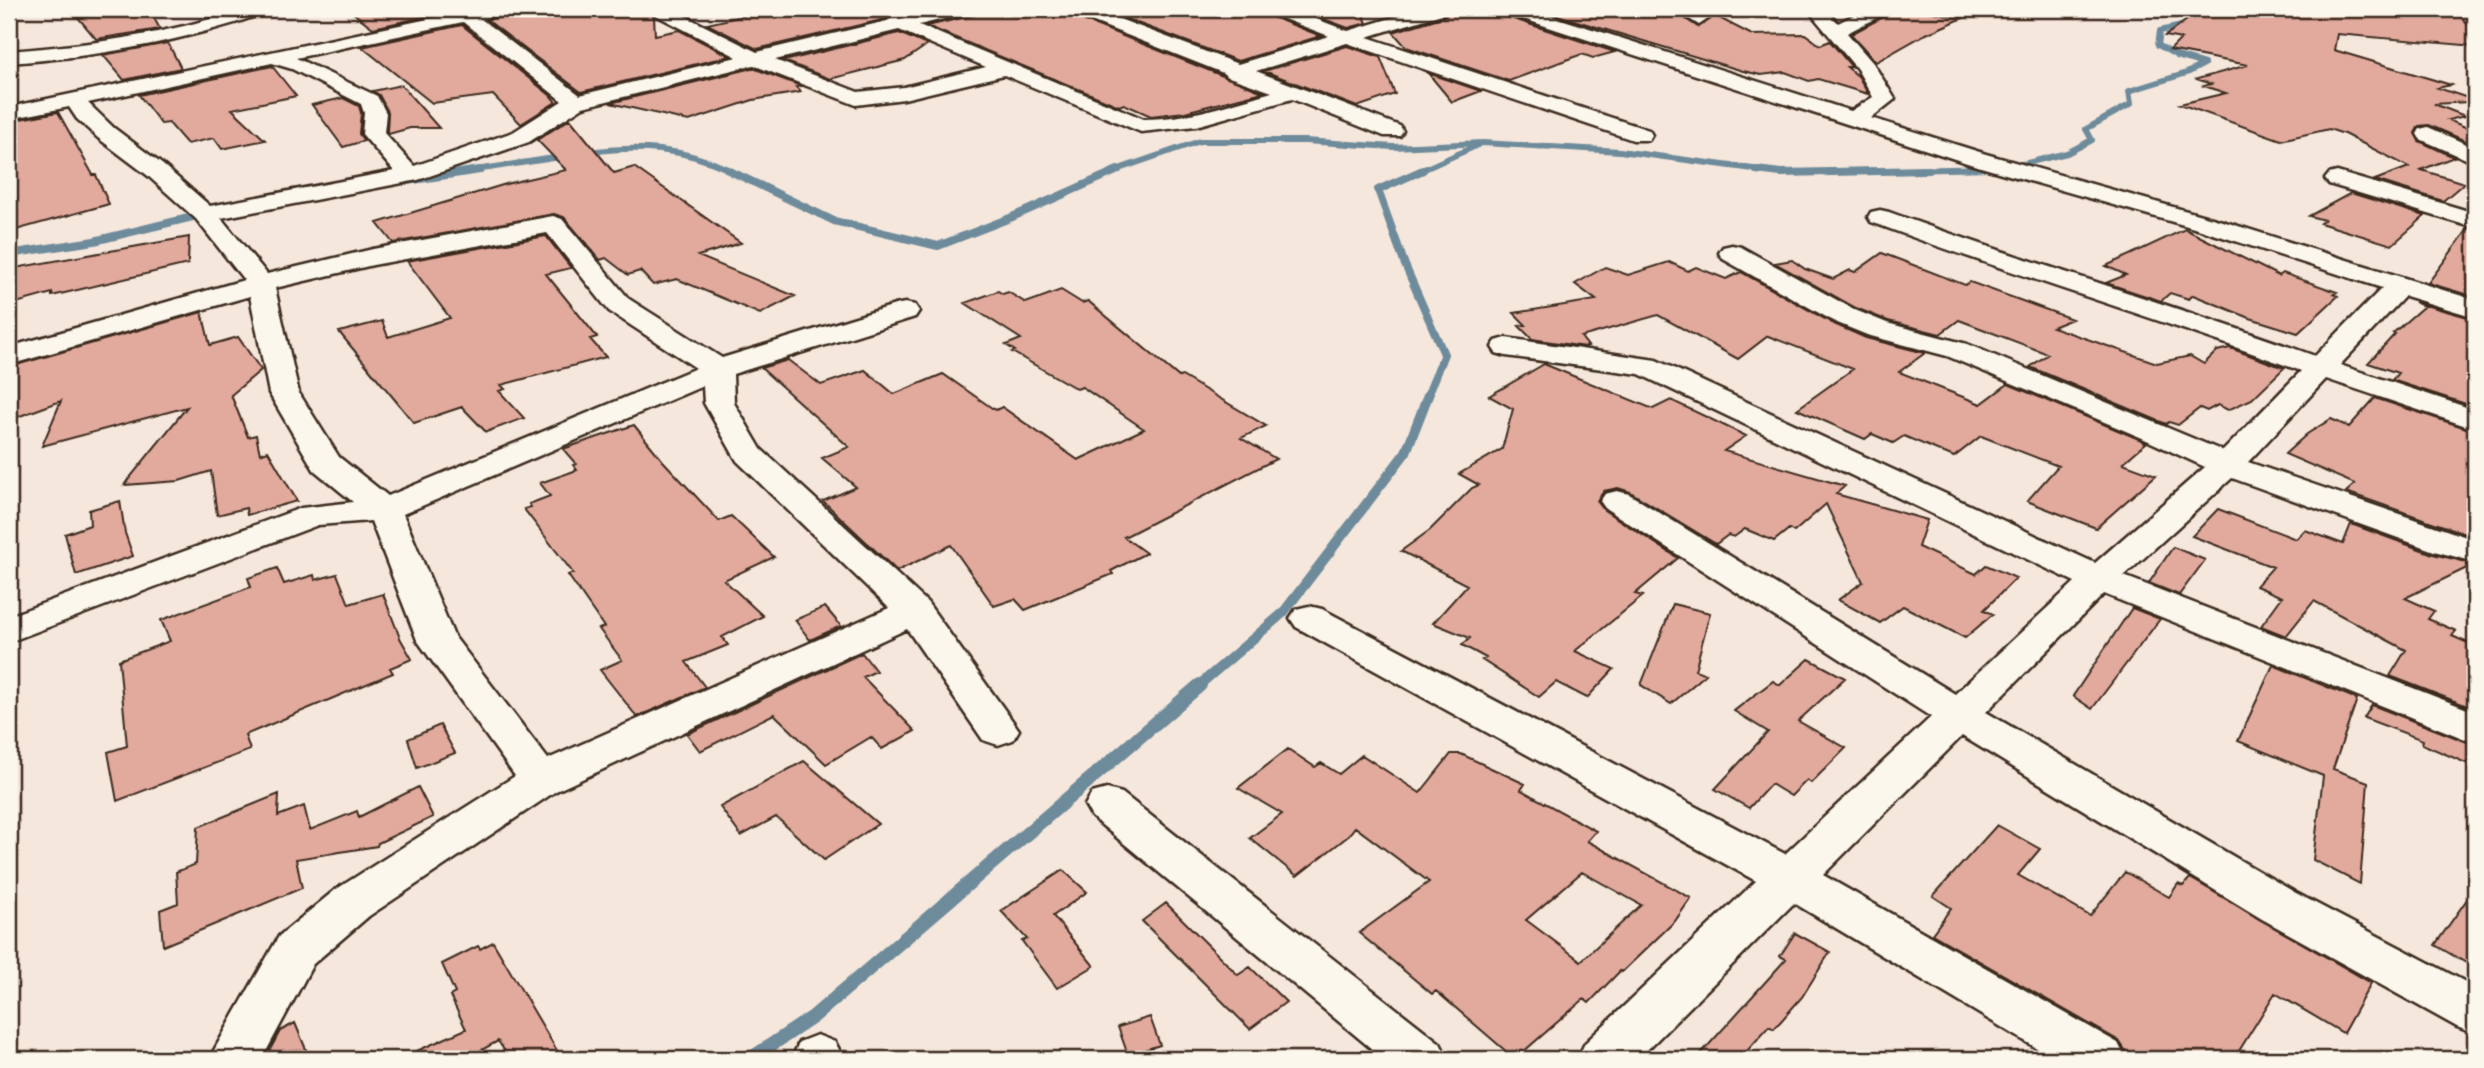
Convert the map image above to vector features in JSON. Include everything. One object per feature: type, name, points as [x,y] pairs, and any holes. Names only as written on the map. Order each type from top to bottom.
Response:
[{"type":"street","points":[[145,21],[219,9]]},
{"type":"street","points":[[9,57],[89,50],[146,39],[259,9]]},
{"type":"street","points":[[9,113],[272,57],[461,12],[500,9]]},
{"type":"street","points":[[658,9],[757,60],[856,99],[904,93],[1006,68]]},
{"type":"street","points":[[864,9],[1141,125],[1152,126],[1202,117],[1291,93]]},
{"type":"street","points":[[205,214],[410,175],[521,136],[576,102],[962,9]]},
{"type":"street","points":[[1077,9],[1233,72],[1392,131]]},
{"type":"street","points":[[1274,9],[1348,37],[1641,135]]},
{"type":"street","points":[[1233,72],[1439,9]]},
{"type":"street","points":[[1682,9],[1699,19]]},
{"type":"street","points":[[1816,9],[1866,67],[1885,99],[1854,119]]},
{"type":"street","points":[[1836,31],[1880,9]]},
{"type":"street","points":[[1529,11],[2017,171],[2210,225],[2475,309]]},
{"type":"street","points":[[461,12],[576,102]]},
{"type":"street","points":[[9,45],[94,30]]},
{"type":"street","points":[[272,57],[299,65],[370,100],[375,113],[373,134],[410,175]]},
{"type":"street","points":[[75,98],[85,114],[106,134],[155,170],[205,214],[261,284],[284,393],[326,463],[384,510],[436,640],[541,780]]},
{"type":"street","points":[[2428,134],[2475,156]]},
{"type":"street","points":[[2337,179],[2475,221]]},
{"type":"street","points":[[1880,217],[1964,248],[2212,328],[2321,369],[2475,421]]},
{"type":"street","points":[[9,356],[261,284],[373,257],[552,224],[619,305],[718,369]]},
{"type":"street","points":[[1732,253],[1845,316],[1877,329],[1957,350],[2151,430],[2227,465],[2475,551]]},
{"type":"street","points":[[1603,1059],[1788,877],[1842,829],[2099,579],[2227,465],[2399,286]]},
{"type":"street","points":[[11,620],[313,515],[384,510],[718,369],[905,311]]},
{"type":"street","points":[[1506,347],[1646,366],[2099,579],[2475,728]]},
{"type":"street","points":[[718,369],[719,403],[748,454],[914,611],[998,730]]},
{"type":"street","points":[[1617,501],[1959,715],[2279,906],[2475,1012]]},
{"type":"street","points":[[235,1059],[296,950],[352,903],[541,780],[914,611]]},
{"type":"street","points":[[1309,618],[1788,877],[2100,1059]]},
{"type":"street","points":[[1108,804],[1422,1059]]},
{"type":"building","points":[[71,9],[149,9],[160,29],[96,39]]},
{"type":"building","points":[[348,9],[445,9],[447,12],[373,28]]},
{"type":"building","points":[[512,9],[646,9],[654,17],[655,35],[679,30],[730,56],[581,92],[487,20],[507,16]]},
{"type":"building","points":[[734,9],[906,9],[906,14],[895,14],[886,19],[757,49],[707,24],[743,16]]},
{"type":"building","points":[[1002,9],[1065,9],[1070,15],[1263,92],[1185,112],[1151,116],[1124,104],[1119,106],[927,26]]},
{"type":"building","points":[[1100,9],[1262,9],[1267,15],[1321,36],[1238,61]]},
{"type":"building","points":[[1297,9],[1361,9],[1367,23],[1348,28]]},
{"type":"building","points":[[1451,9],[1499,9],[1504,16],[1615,52],[1593,58],[1582,54],[1509,81],[1406,47],[1393,32],[1446,16]]},
{"type":"building","points":[[1537,9],[1671,9],[1698,27],[1711,19],[1699,9],[1702,9],[1752,35],[1805,34],[1820,45],[1830,41],[1852,67],[1847,67],[1859,77],[1868,94],[1818,79],[1809,81],[1785,72],[1761,75],[1743,71]]},
{"type":"building","points":[[1892,9],[1918,9],[1963,18],[1924,35],[1876,62],[1851,34],[1887,15]]},
{"type":"building","points":[[2202,9],[2454,11],[2475,30],[2475,46],[2337,34],[2334,50],[2451,85],[2438,88],[2468,98],[2468,102],[2434,104],[2465,116],[2448,120],[2475,131],[2475,145],[2429,125],[2419,126],[2415,133],[2419,141],[2454,157],[2421,170],[2464,183],[2443,201],[2375,180],[2409,167],[2344,134],[2329,129],[2281,140],[2180,104],[2226,93],[2204,86],[2211,84],[2197,79],[2248,65],[2170,50],[2181,39],[2165,36]]},
{"type":"building","points":[[462,25],[556,102],[521,124],[493,95],[432,103],[362,47]]},
{"type":"building","points":[[899,33],[927,45],[905,60],[830,79],[784,61]]},
{"type":"building","points":[[168,43],[181,68],[124,80],[103,55]]},
{"type":"building","points":[[1347,46],[1380,57],[1395,94],[1357,107],[1264,71]]},
{"type":"building","points":[[272,66],[296,96],[232,109],[265,140],[222,149],[214,138],[187,144],[169,123],[161,124],[139,95]]},
{"type":"building","points":[[753,68],[801,86],[796,87],[801,92],[753,100],[689,121],[610,103]]},
{"type":"building","points":[[1428,73],[1481,91],[1452,102]]},
{"type":"building","points":[[401,85],[439,128],[410,128],[389,134],[387,132],[388,112],[379,95],[373,91]]},
{"type":"building","points":[[343,98],[359,106],[359,134],[364,141],[343,147],[312,105]]},
{"type":"building","points":[[58,112],[93,175],[96,175],[109,204],[9,232],[9,121]]},
{"type":"building","points":[[570,119],[614,173],[634,167],[741,243],[698,256],[795,296],[760,314],[677,279],[653,285],[640,271],[628,275],[606,258],[600,260],[564,217],[554,214],[393,243],[377,223],[506,184],[566,170],[537,140]]},
{"type":"building","points":[[2351,193],[2425,216],[2392,245],[2320,223],[2324,220],[2309,216]]},
{"type":"building","points":[[2185,229],[2279,276],[2283,273],[2337,292],[2334,294],[2338,296],[2298,333],[2250,318],[2193,295],[2189,299],[2170,293],[2161,301],[2106,283],[2126,275],[2106,266]]},
{"type":"building","points":[[2468,229],[2475,230],[2475,297],[2428,283]]},
{"type":"building","points":[[546,236],[571,268],[546,274],[597,337],[590,339],[606,357],[501,385],[505,389],[499,391],[524,418],[486,432],[462,407],[414,423],[339,332],[382,321],[388,337],[450,318],[407,261]]},
{"type":"building","points":[[189,237],[188,264],[9,305],[9,269]]},
{"type":"building","points":[[1882,253],[1965,285],[1970,282],[2072,319],[2052,327],[2157,363],[2190,356],[2204,364],[2217,351],[2230,348],[2284,368],[2252,399],[2228,410],[2218,405],[2207,411],[2200,408],[2178,425],[2169,422],[2166,424],[2030,367],[2048,354],[1959,320],[1940,334],[1888,321],[1856,308],[1775,263],[1792,260],[1805,269],[1833,279],[1850,270],[1855,272]]},
{"type":"building","points":[[1669,262],[1688,271],[1696,267],[1726,279],[1741,272],[1834,324],[1866,338],[1925,353],[1899,372],[1981,404],[2008,384],[2139,439],[2146,443],[2123,463],[2156,475],[2096,528],[2027,501],[2058,466],[1981,436],[1954,457],[1904,436],[1893,443],[1872,434],[1865,439],[1797,409],[1853,369],[1768,336],[1738,359],[1658,315],[1581,337],[1588,346],[1585,347],[1532,339],[1519,326],[1526,325],[1514,313],[1596,300],[1575,284],[1605,267],[1628,275]]},
{"type":"building","points":[[1061,290],[1082,303],[1088,301],[1179,377],[1182,376],[1266,426],[1241,438],[1276,459],[1124,537],[1146,553],[1111,571],[1113,574],[1025,610],[1015,599],[994,606],[951,545],[897,571],[823,501],[856,487],[822,458],[849,447],[761,368],[788,360],[821,385],[865,370],[894,394],[943,374],[992,408],[996,410],[1002,407],[1078,460],[1144,429],[1082,387],[1077,389],[1012,352],[1015,351],[1006,345],[1021,339],[965,303],[998,291],[1003,294],[1008,292],[1026,303]]},
{"type":"building","points":[[2414,302],[2475,319],[2475,407],[2392,380],[2398,373],[2368,363],[2395,334],[2393,333],[2424,306]]},
{"type":"building","points":[[202,312],[210,345],[238,337],[261,370],[231,395],[248,437],[256,435],[260,454],[268,451],[297,501],[247,515],[246,508],[217,515],[211,471],[179,481],[124,485],[187,407],[42,446],[61,401],[9,420],[9,367]]},
{"type":"building","points":[[1544,364],[1653,409],[1671,400],[1746,436],[1724,451],[1845,486],[1836,494],[1927,520],[1918,547],[1976,574],[1986,565],[2016,578],[1984,610],[1993,614],[1965,638],[1903,606],[1880,623],[1838,600],[1863,582],[1826,504],[1794,532],[1789,529],[1774,541],[1745,529],[1734,537],[1728,535],[1716,544],[1630,492],[1618,488],[1604,491],[1597,501],[1604,510],[1678,558],[1635,594],[1643,596],[1575,651],[1614,669],[1587,698],[1556,682],[1539,697],[1482,660],[1486,658],[1462,645],[1470,638],[1433,623],[1467,585],[1401,551],[1430,530],[1472,488],[1479,485],[1459,474],[1502,449],[1513,409],[1489,396]]},
{"type":"building","points":[[2375,398],[2475,431],[2475,537],[2346,492],[2355,484],[2285,454],[2307,434],[2331,419],[2349,427]]},
{"type":"building","points":[[634,425],[663,461],[719,521],[731,516],[774,557],[724,580],[763,616],[722,637],[728,645],[686,662],[705,687],[637,717],[600,670],[622,660],[599,629],[604,627],[568,575],[573,573],[524,509],[531,507],[529,504],[550,496],[540,483],[577,470],[573,465],[576,464],[563,449]]},
{"type":"building","points":[[120,501],[125,533],[133,556],[76,575],[65,534],[90,525],[89,510]]},
{"type":"building","points":[[2218,509],[2296,539],[2305,530],[2343,544],[2351,524],[2433,554],[2475,564],[2405,598],[2434,611],[2428,619],[2456,631],[2452,636],[2475,646],[2475,709],[2390,676],[2406,650],[2314,601],[2286,636],[2261,626],[2282,597],[2256,586],[2273,567],[2192,536]]},
{"type":"building","points":[[2173,547],[2205,560],[2179,595],[2149,583]]},
{"type":"building","points":[[277,568],[284,584],[314,575],[315,580],[337,574],[349,604],[383,594],[400,638],[412,659],[390,668],[393,673],[245,735],[250,750],[117,801],[108,752],[127,746],[119,660],[170,641],[161,620],[251,587],[248,578]]},
{"type":"building","points":[[1673,604],[1710,613],[1695,670],[1706,674],[1671,704],[1641,685]]},
{"type":"building","points":[[825,607],[841,626],[810,640],[795,620]]},
{"type":"building","points":[[2132,608],[2160,619],[2092,709],[2073,696]]},
{"type":"building","points":[[862,653],[876,671],[863,677],[915,731],[882,749],[871,737],[826,764],[774,714],[700,751],[687,734]]},
{"type":"building","points":[[1809,659],[1845,678],[1798,721],[1846,748],[1811,783],[1807,780],[1791,796],[1771,784],[1749,808],[1715,789],[1768,732],[1734,711],[1773,681],[1780,685]]},
{"type":"building","points":[[2273,665],[2357,699],[2333,769],[2368,782],[2360,884],[2313,860],[2323,776],[2238,741]]},
{"type":"building","points":[[2372,705],[2475,745],[2468,764],[2422,744],[2423,740],[2364,718]]},
{"type":"building","points":[[440,725],[455,753],[417,768],[408,739]]},
{"type":"building","points":[[1288,749],[1315,767],[1321,763],[1339,774],[1362,755],[1420,793],[1451,754],[1461,754],[1525,784],[1521,790],[1596,831],[1587,841],[1691,898],[1675,921],[1589,1003],[1584,999],[1515,1059],[1436,991],[1432,994],[1359,933],[1429,882],[1355,827],[1347,837],[1297,876],[1250,838],[1282,814],[1238,788]],"holes":[[[1582,872],[1641,905],[1581,961],[1526,920]]]},
{"type":"building","points":[[804,761],[878,824],[824,860],[776,817],[741,836],[720,807]]},
{"type":"building","points":[[418,787],[433,817],[378,843],[377,846],[296,859],[302,888],[163,946],[160,910],[178,903],[176,872],[196,864],[198,827],[279,794],[278,816],[304,806],[310,830],[357,811],[359,817]]},
{"type":"building","points":[[1997,825],[2040,849],[2018,875],[2090,916],[2125,872],[2169,897],[2178,884],[2183,886],[2190,878],[2371,983],[2343,1033],[2275,993],[2234,1059],[2131,1059],[2119,1041],[1932,934],[1951,908],[1933,896]]},
{"type":"building","points":[[1063,870],[1087,892],[1053,916],[1094,966],[1057,988],[1022,941],[1027,939],[1001,911]]},
{"type":"building","points":[[2475,888],[2475,968],[2435,945]]},
{"type":"building","points":[[1166,903],[1238,975],[1250,967],[1286,1002],[1250,1029],[1142,921]]},
{"type":"building","points":[[1795,933],[1830,952],[1802,997],[1774,1029],[1769,1026],[1740,1059],[1696,1059],[1786,959],[1780,956]]},
{"type":"building","points":[[493,942],[562,1059],[510,1059],[498,1041],[465,1059],[399,1059],[466,1029],[450,996],[455,993],[442,964],[478,946],[480,949]]},
{"type":"building","points":[[1150,1017],[1160,1045],[1128,1055],[1118,1027]]},
{"type":"building","points":[[295,1023],[310,1059],[265,1059],[280,1031]]},
{"type":"waterway","points":[[2011,167],[2067,153],[2092,140],[2086,129],[2131,104],[2129,91],[2187,73],[2204,64],[2177,56],[2158,45],[2160,31],[2190,24],[2186,17],[2201,9]]},
{"type":"waterway","points":[[1113,171],[1200,141],[1305,141],[1393,147],[1483,143],[1620,151],[1768,171]]},
{"type":"waterway","points":[[1420,171],[1478,145]]},
{"type":"waterway","points":[[583,153],[622,149],[659,150],[695,157],[732,171]]},
{"type":"waterway","points":[[469,171],[567,156]]},
{"type":"waterway","points":[[1855,171],[1995,168]]},
{"type":"waterway","points":[[407,181],[480,170]]},
{"type":"waterway","points":[[728,170],[834,221],[938,246],[1010,218],[1118,170]]},
{"type":"waterway","points":[[1423,170],[1378,190],[1405,265],[1444,354],[1428,394]]},
{"type":"waterway","points":[[1756,170],[1781,173],[1929,170]]},
{"type":"waterway","points":[[9,254],[94,241],[205,214]]},
{"type":"waterway","points":[[1198,686],[1283,613],[1406,452],[1429,393]]},
{"type":"waterway","points":[[750,1059],[813,1017],[1200,685]]}]
